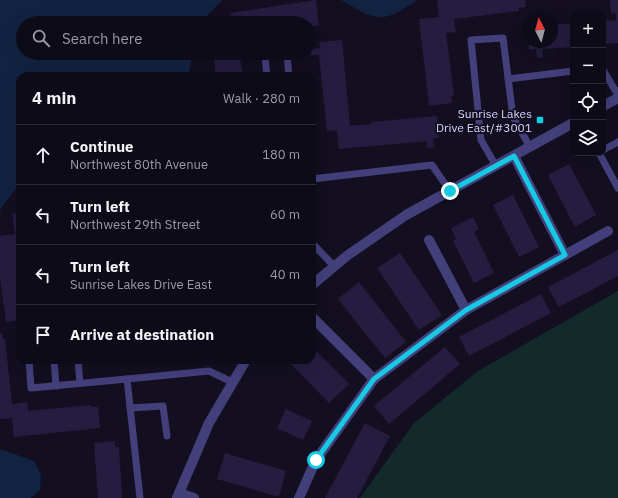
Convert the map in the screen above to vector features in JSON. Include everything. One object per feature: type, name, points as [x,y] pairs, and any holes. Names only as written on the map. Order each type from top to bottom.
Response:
[{"type":"street","points":[[606,104],[618,96]]},
{"type":"street","points":[[316,282],[334,266],[406,215],[570,125]]},
{"type":"street","points":[[514,156],[565,255]]},
{"type":"street","points":[[299,498],[316,460],[374,379],[466,310],[608,231]]},
{"type":"street","points":[[429,240],[466,310]]},
{"type":"street","points":[[316,321],[374,379]]},
{"type":"street","points":[[194,498],[178,496],[209,423],[243,364]]},
{"type":"lane","points":[[496,166],[481,140],[471,40],[503,38],[513,117],[530,147]]},
{"type":"lane","points":[[265,60],[266,72]]},
{"type":"lane","points":[[287,60],[289,72]]},
{"type":"lane","points":[[508,79],[570,71]]},
{"type":"lane","points":[[606,75],[618,96]]},
{"type":"lane","points":[[606,148],[618,142]]},
{"type":"lane","points":[[601,156],[618,188]]},
{"type":"lane","points":[[316,179],[432,165],[450,191]]},
{"type":"lane","points":[[316,247],[334,266]]},
{"type":"lane","points":[[29,364],[32,388],[209,371],[232,382]]},
{"type":"lane","points":[[54,364],[56,386]]},
{"type":"lane","points":[[78,364],[80,383]]},
{"type":"lane","points":[[127,380],[140,498]]},
{"type":"lane","points":[[130,408],[163,406],[167,436]]},
{"type":"green space","points":[[618,291],[618,498],[360,498],[414,423],[478,371]]},
{"type":"water","points":[[0,0],[222,0],[207,16],[16,16],[16,60],[191,60],[189,72],[16,72],[16,188],[0,210]]},
{"type":"water","points":[[341,0],[417,0],[395,14],[387,17],[379,17],[371,16]]},
{"type":"water","points":[[0,449],[34,461],[41,475],[40,490],[31,498],[0,498]]},
{"type":"building","points":[[316,0],[319,25],[316,26],[316,16],[230,16],[230,13]]},
{"type":"building","points":[[437,0],[525,0],[526,7],[519,8],[519,11],[454,19],[456,32],[446,33],[454,96],[451,96],[452,103],[429,106],[419,19],[439,17]]},
{"type":"building","points":[[610,0],[618,0],[618,43],[606,44],[606,21],[616,20],[616,13],[611,14]]},
{"type":"building","points":[[570,23],[570,47],[558,48],[558,24]]},
{"type":"building","points":[[342,40],[350,126],[371,124],[371,122],[437,116],[439,138],[433,138],[434,147],[427,148],[427,141],[339,149],[337,130],[327,131],[319,55],[316,55],[316,48],[320,48],[319,42]]},
{"type":"building","points":[[529,48],[558,48],[542,49],[543,57],[537,58],[536,49],[529,50]]},
{"type":"building","points":[[214,60],[240,60],[242,72],[216,72]]},
{"type":"building","points":[[569,164],[596,215],[575,227],[548,175]]},
{"type":"building","points":[[513,195],[539,247],[519,257],[493,205]]},
{"type":"building","points":[[16,212],[16,321],[6,322],[0,276],[0,236],[15,234],[12,213]]},
{"type":"building","points":[[473,217],[479,229],[474,232],[494,273],[474,283],[453,241],[456,239],[451,228]]},
{"type":"building","points":[[618,250],[618,276],[559,307],[548,287]]},
{"type":"building","points":[[400,253],[442,315],[419,330],[377,268]]},
{"type":"building","points":[[359,282],[406,342],[385,358],[338,299]]},
{"type":"building","points":[[541,294],[551,313],[469,356],[459,337]]},
{"type":"building","points":[[0,333],[2,333],[3,339],[5,339],[12,404],[27,402],[28,411],[91,405],[91,407],[98,407],[100,428],[14,437],[12,418],[0,419]]},
{"type":"building","points":[[445,347],[460,364],[389,424],[374,406]]},
{"type":"building","points":[[316,351],[349,384],[329,403],[291,364],[316,364]]},
{"type":"building","points":[[286,409],[312,421],[303,440],[277,428]]},
{"type":"building","points":[[365,423],[390,436],[357,498],[325,498]]},
{"type":"building","points":[[115,441],[115,447],[119,447],[122,498],[98,498],[94,443]]},
{"type":"building","points":[[225,453],[286,471],[279,497],[217,479]]},
{"type":"place","name":"Sunrise Lakes Drive East/#3001","points":[[540,120]]},
{"type":"route","points":[[316,460],[374,379],[466,310],[565,255],[514,156],[450,191]]}]
